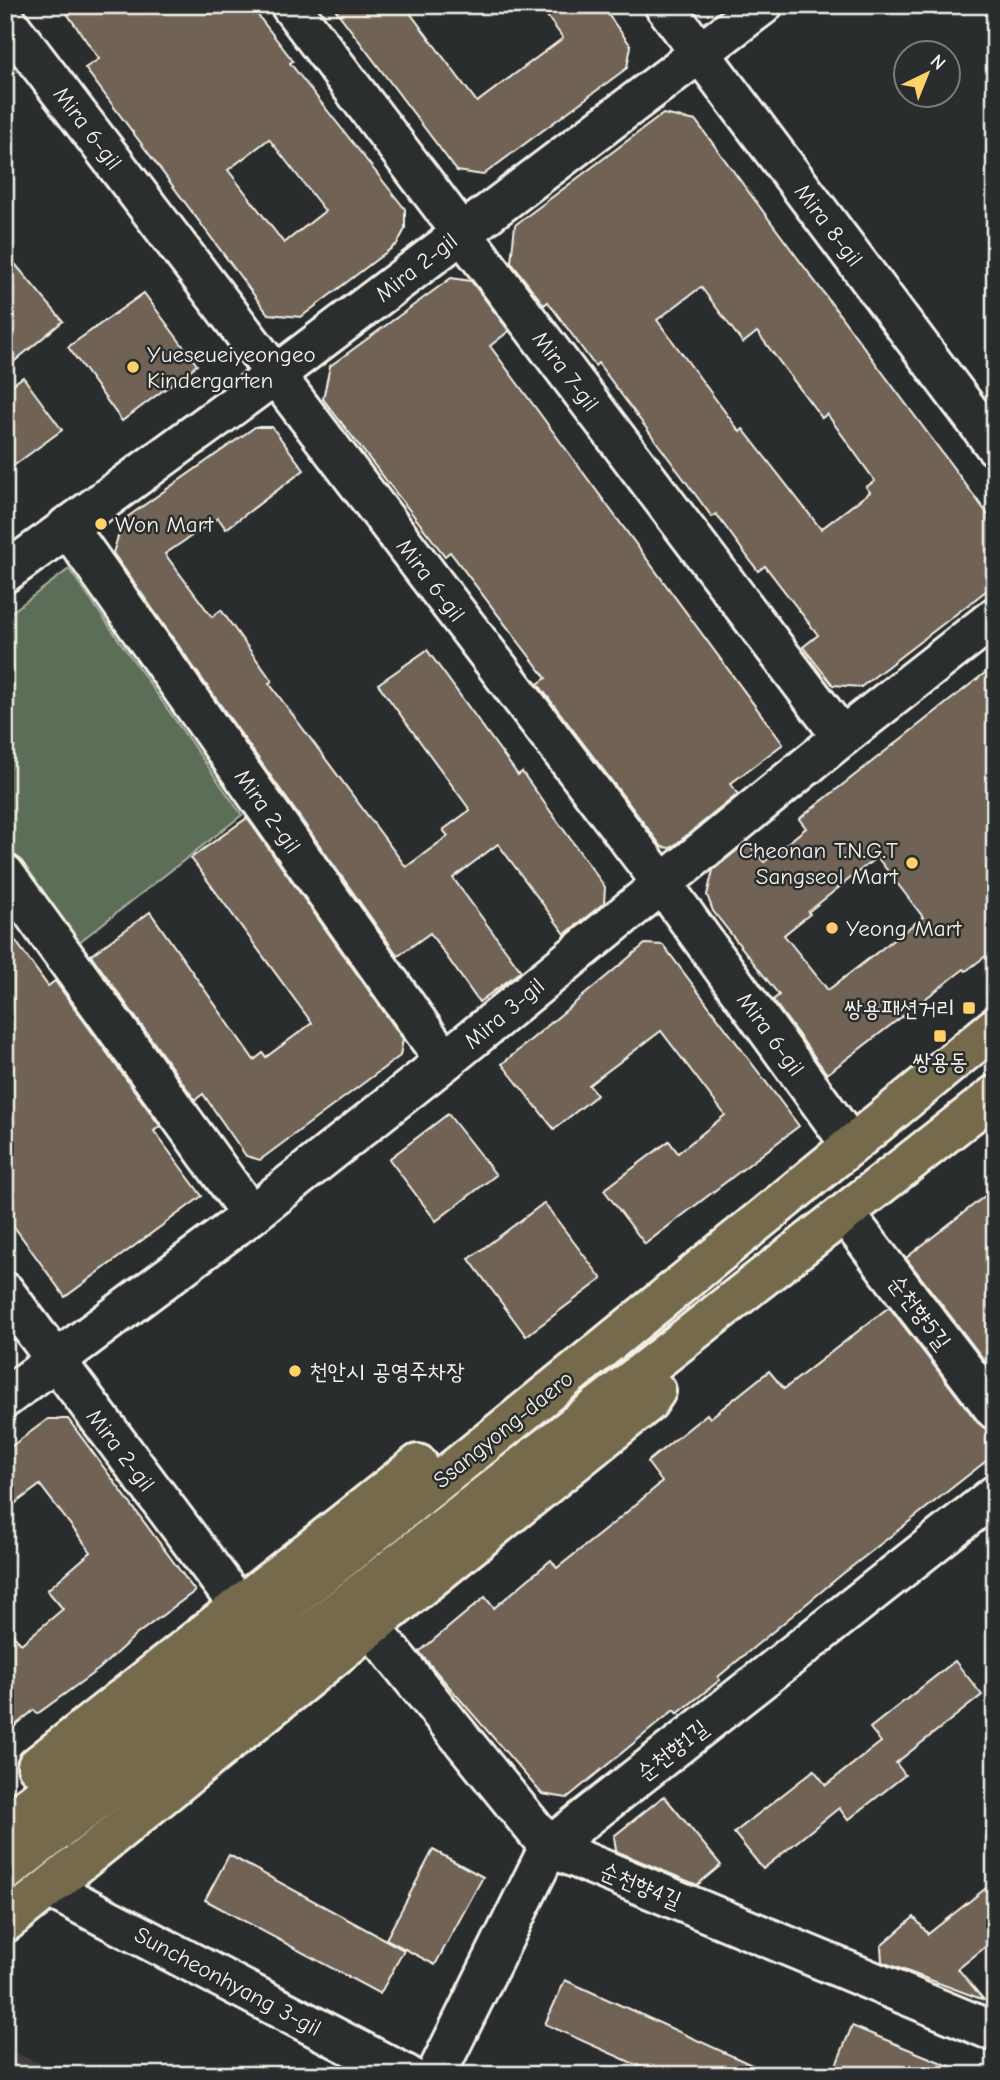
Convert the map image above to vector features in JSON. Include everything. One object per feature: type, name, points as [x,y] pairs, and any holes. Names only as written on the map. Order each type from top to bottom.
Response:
[{"type":"main road","name":"Ssangyong-daero","points":[[5,1824],[256,1630],[719,1255],[995,1027]]},
{"type":"main road","name":"Ssangyong-daero","points":[[5,1872],[995,1096]]},
{"type":"main road","points":[[5,1791],[653,1279],[719,1255]]},
{"type":"main road","points":[[5,1923],[649,1403],[692,1336]]},
{"type":"street","name":"Mira 7-gil","points":[[290,5],[842,737]]},
{"type":"street","name":"Mira 8-gil","points":[[664,5],[995,446]]},
{"type":"street","name":"Mira 2-gil","points":[[5,573],[275,375],[763,5]]},
{"type":"street","name":"Mira 6-gil","points":[[5,19],[661,882],[851,1145]]},
{"type":"street","name":"Mira 2-gil","points":[[67,526],[446,1061]]},
{"type":"street","name":"Mira 3-gil","points":[[5,1398],[250,1215],[446,1061],[661,882],[995,617]]},
{"type":"street","points":[[5,874],[250,1215]]},
{"type":"street","name":"순천향5길","points":[[846,1215],[995,1410]]},
{"type":"street","name":"Mira 2-gil","points":[[5,1292],[53,1360],[239,1606]]},
{"type":"street","name":"순천향1길","points":[[436,2075],[549,1847],[995,1495]]},
{"type":"street","name":"순천향4길","points":[[371,1628],[549,1847],[995,2032]]},
{"type":"street","name":"Suncheonhyang 3-gil","points":[[49,1888],[407,2075]]},
{"type":"shaded area","points":[[5,2049],[68,2075],[5,2075]]},
{"type":"green space","points":[[69,569],[242,815],[74,946],[5,848],[5,617]]},
{"type":"building","points":[[61,5],[250,5],[293,61],[290,63],[405,209],[405,229],[397,244],[301,317],[268,314],[85,68],[99,59]],"holes":[[[269,139],[325,211],[284,243],[228,170]]]},
{"type":"building","points":[[332,5],[404,5],[477,102],[563,38],[539,5],[601,5],[631,46],[627,68],[483,175],[457,171]]},
{"type":"building","points":[[663,114],[696,121],[995,524],[995,584],[861,687],[833,685],[803,647],[818,635],[765,566],[758,571],[716,514],[712,517],[598,363],[595,366],[548,302],[544,305],[511,262],[515,225]],"holes":[[[701,287],[743,343],[757,332],[822,418],[827,414],[875,481],[866,487],[870,492],[821,529],[743,429],[740,432],[657,320]]]},
{"type":"building","points":[[5,252],[63,321],[5,369]]},
{"type":"building","points":[[451,278],[471,281],[509,331],[490,346],[783,744],[730,784],[738,794],[671,848],[662,847],[538,684],[546,678],[450,552],[445,556],[323,399],[330,366]]},
{"type":"building","points":[[144,293],[197,365],[122,421],[68,347]]},
{"type":"building","points":[[23,377],[62,430],[5,472],[5,390]]},
{"type":"building","points":[[255,427],[272,427],[304,470],[226,529],[218,518],[165,554],[212,617],[221,610],[272,681],[269,683],[406,867],[448,836],[443,830],[470,810],[378,684],[427,650],[518,775],[522,772],[605,887],[604,903],[565,934],[498,844],[453,878],[521,971],[479,1002],[430,933],[398,956],[113,553],[123,520]]},
{"type":"building","points":[[995,665],[995,949],[966,971],[964,969],[827,1074],[773,1000],[779,995],[713,911],[707,895],[713,870],[747,842],[764,862],[806,828],[799,819]],"holes":[[[877,857],[923,917],[828,990],[784,935],[810,914],[808,912]]]},
{"type":"building","points":[[247,818],[403,1039],[400,1056],[260,1160],[246,1156],[203,1094],[195,1100],[91,955],[150,912],[254,1060],[263,1053],[266,1057],[312,1023],[191,858]]},
{"type":"building","points":[[5,926],[48,986],[55,981],[160,1126],[154,1131],[202,1196],[65,1297],[5,1214]]},
{"type":"building","points":[[645,944],[663,945],[799,1126],[645,1244],[604,1190],[669,1141],[678,1153],[725,1115],[661,1031],[589,1085],[597,1095],[554,1129],[502,1064]]},
{"type":"building","points":[[448,1114],[496,1175],[436,1221],[389,1159]]},
{"type":"building","points":[[995,1188],[995,1374],[906,1258]]},
{"type":"building","points":[[544,1203],[602,1279],[526,1336],[469,1259]]},
{"type":"building","points":[[889,1307],[978,1423],[995,1431],[995,1454],[840,1576],[718,1677],[720,1680],[677,1714],[674,1710],[567,1798],[542,1794],[419,1652],[485,1597],[494,1608],[551,1560],[557,1568],[615,1522],[662,1482],[647,1462],[707,1414],[710,1418],[769,1371],[784,1389]]},
{"type":"building","points":[[48,1419],[68,1419],[195,1591],[136,1635],[99,1669],[37,1714],[34,1710],[5,1734],[5,1625],[21,1644],[63,1609],[47,1590],[91,1552],[40,1485],[5,1511],[5,1451]]},
{"type":"building","points":[[955,1661],[982,1695],[896,1763],[905,1775],[848,1820],[839,1808],[763,1869],[734,1833],[814,1770],[826,1785],[881,1742],[870,1728]]},
{"type":"building","points":[[664,1796],[721,1865],[697,1885],[616,1851],[614,1836]]},
{"type":"building","points":[[433,1850],[483,1877],[435,1965],[386,1939]]},
{"type":"building","points":[[229,1855],[404,1950],[380,1994],[205,1900]]},
{"type":"building","points":[[995,1881],[995,1939],[958,1969],[984,2000],[882,1962],[881,1946],[914,1917],[928,1934]]},
{"type":"building","points":[[565,1980],[774,2075],[659,2075],[545,2024]]},
{"type":"building","points":[[852,2026],[969,2074],[969,2075],[832,2075]]},
{"type":"place","name":"Yueseueiyeongeo Kindergarten","points":[[133,367]]},
{"type":"place","name":"Won Mart","points":[[101,524]]},
{"type":"place","name":"Cheonan T.N.G.T Sangseol Mart","points":[[912,863]]},
{"type":"place","name":"Yeong Mart","points":[[832,928]]},
{"type":"place","name":"쌍용패션거리","points":[[969,1008]]},
{"type":"place","name":"쌍용동","points":[[940,1036]]},
{"type":"place","name":"천안시 공영주차장","points":[[295,1371]]}]
